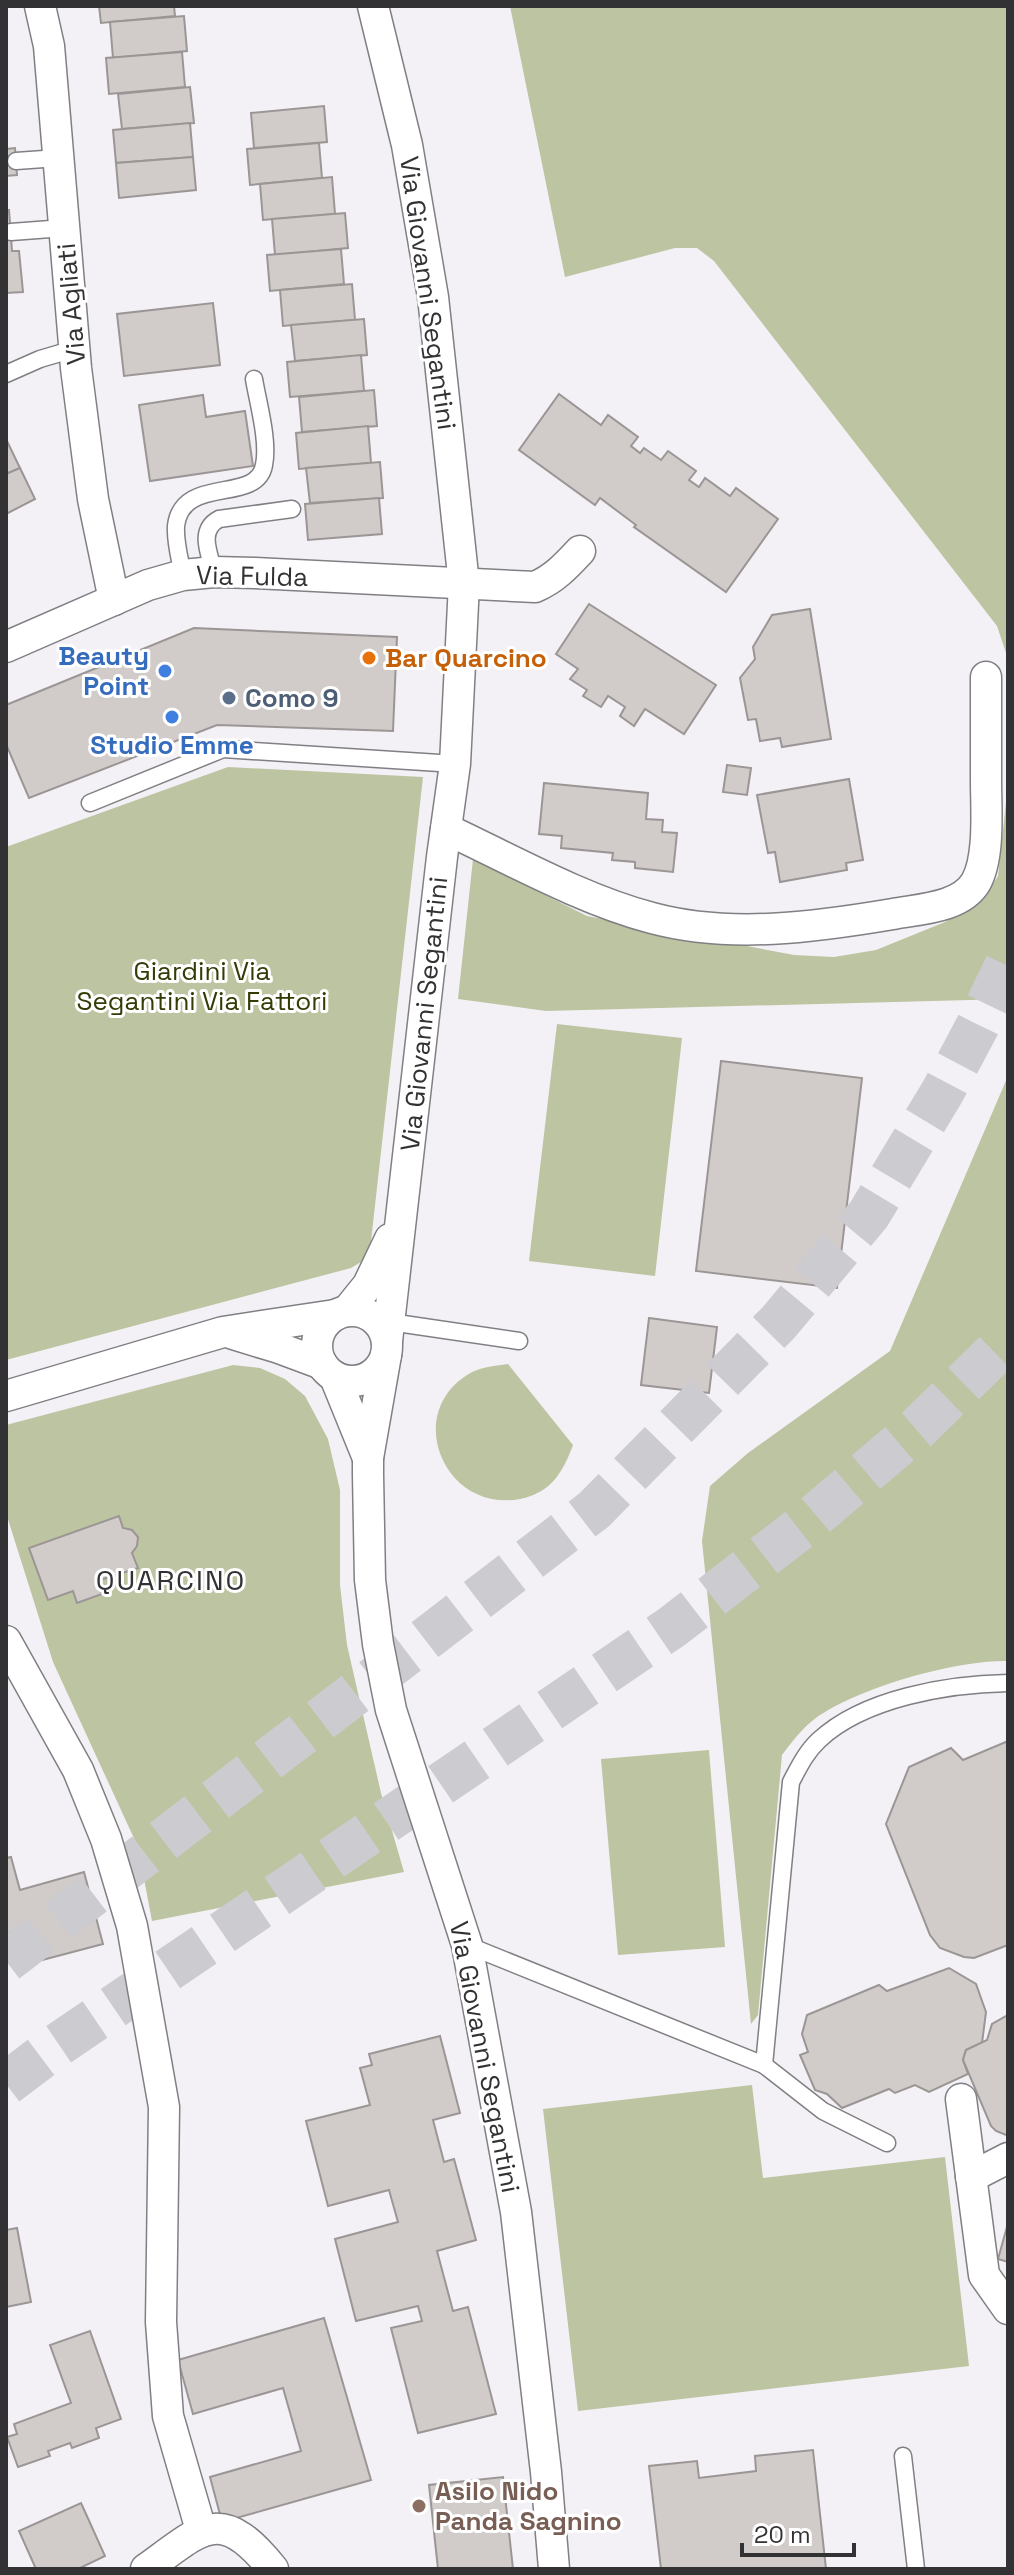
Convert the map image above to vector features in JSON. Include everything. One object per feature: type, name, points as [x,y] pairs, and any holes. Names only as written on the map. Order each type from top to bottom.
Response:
[{"type":"street","name":"Via Agliati","points":[[40,6],[49,46],[74,349],[93,499],[114,600]]},
{"type":"street","name":"Via Giovanni Segantini","points":[[373,6],[407,145],[433,297],[464,584],[455,764],[388,1340],[368,1458],[370,1580],[391,1710],[467,1945],[516,2212],[554,2569]]},
{"type":"street","points":[[464,584],[535,587],[558,574],[580,551]]},
{"type":"street","name":"Via Fulda","points":[[6,647],[148,585],[183,575],[214,572],[464,584]]},
{"type":"street","points":[[446,829],[610,905],[655,919],[710,928],[755,929],[849,922],[936,907],[964,895],[976,882],[983,860],[986,677]]},
{"type":"street","name":"Via Giovanni Segantini","points":[[341,1313],[368,1285],[379,1266],[403,1199]]},
{"type":"street","points":[[328,1370],[317,1353],[320,1331],[326,1322],[341,1313]]},
{"type":"street","points":[[6,1396],[223,1332],[341,1313],[369,1315],[388,1340],[375,1373],[356,1381],[279,1348],[223,1332]]},
{"type":"street","name":"Via Giovanni Segantini","points":[[328,1370],[368,1458]]},
{"type":"street","points":[[6,1641],[78,1770],[106,1839],[132,1926],[164,2107],[161,2322],[168,2416],[201,2530]]},
{"type":"street","points":[[961,2099],[984,2275],[1008,2309]]},
{"type":"street","points":[[971,2177],[1008,2158]]},
{"type":"street","points":[[146,2569],[201,2530],[218,2528],[236,2533],[257,2549],[273,2569]]},
{"type":"lane","points":[[16,161],[58,158]]},
{"type":"lane","points":[[11,232],[64,228]]},
{"type":"lane","points":[[6,374],[74,349]]},
{"type":"lane","points":[[183,575],[176,543],[177,524],[188,501],[248,484],[260,476],[264,465],[254,379]]},
{"type":"lane","points":[[214,572],[206,532],[210,523],[219,519],[292,509]]},
{"type":"lane","points":[[90,803],[223,749],[455,764]]},
{"type":"lane","points":[[388,1340],[519,1341]]},
{"type":"lane","points":[[764,2065],[791,1782],[803,1759],[819,1739],[877,1705],[957,1687],[1008,1683]]},
{"type":"lane","points":[[467,1945],[764,2065],[823,2111],[887,2143]]},
{"type":"lane","points":[[903,2456],[916,2569]]},
{"type":"green space","points":[[510,6],[1008,6],[1008,999],[546,1011],[458,999],[473,859],[587,916],[794,955],[834,957],[876,950],[945,922],[983,899],[998,876],[1006,803],[1006,653],[997,626],[714,261],[697,248],[675,248],[565,277]]},
{"type":"green space","name":"Giardini Via Segantini Via Fattori","points":[[228,767],[423,777],[370,1250],[361,1262],[351,1268],[6,1360],[6,847]]},
{"type":"green space","points":[[557,1024],[682,1038],[655,1276],[529,1261]]},
{"type":"green space","points":[[1008,1076],[1008,1661],[939,1670],[865,1692],[818,1716],[782,1755],[758,2015],[751,2024],[702,1541],[710,1486],[748,1453],[890,1351]]},
{"type":"green space","points":[[508,1364],[573,1445],[560,1472],[540,1492],[520,1499],[494,1499],[472,1491],[454,1477],[442,1458],[436,1436],[438,1414],[448,1393],[467,1375]]},
{"type":"green space","points":[[233,1365],[260,1368],[285,1379],[305,1396],[328,1439],[340,1490],[340,1585],[347,1645],[381,1793],[404,1872],[152,1921],[138,1847],[53,1662],[6,1513],[6,1425]]},
{"type":"green space","points":[[709,1750],[725,1947],[618,1955],[601,1759]]},
{"type":"green space","points":[[752,2085],[763,2178],[945,2157],[969,2366],[578,2411],[543,2109]]},
{"type":"building","points":[[99,6],[174,6],[175,16],[101,23]]},
{"type":"building","points":[[184,16],[187,51],[113,58],[110,22]]},
{"type":"building","points":[[182,52],[185,87],[109,94],[106,58]]},
{"type":"building","points":[[190,87],[194,123],[122,129],[118,94]]},
{"type":"building","points":[[324,106],[327,142],[254,148],[251,113]]},
{"type":"building","points":[[190,123],[193,157],[116,163],[113,130]]},
{"type":"building","points":[[319,143],[322,178],[250,185],[247,149]]},
{"type":"building","points":[[15,148],[17,175],[6,176],[6,149]]},
{"type":"building","points":[[193,157],[196,190],[119,198],[116,163]]},
{"type":"building","points":[[332,177],[335,214],[263,220],[260,184]]},
{"type":"building","points":[[6,210],[9,210],[12,251],[19,251],[23,292],[6,293]]},
{"type":"building","points":[[345,213],[348,248],[275,255],[272,219]]},
{"type":"building","points":[[341,249],[344,284],[270,291],[267,255]]},
{"type":"building","points":[[352,284],[355,320],[283,326],[280,290]]},
{"type":"building","points":[[213,303],[220,365],[124,376],[117,314]]},
{"type":"building","points":[[364,319],[367,355],[295,361],[291,325]]},
{"type":"building","points":[[361,355],[364,391],[290,397],[287,362]]},
{"type":"building","points":[[374,390],[377,426],[302,432],[299,397]]},
{"type":"building","points":[[559,394],[601,425],[608,415],[638,437],[631,446],[640,453],[644,448],[661,460],[668,451],[696,471],[689,480],[699,487],[705,478],[730,496],[736,488],[778,519],[726,592],[634,527],[636,525],[600,498],[595,505],[519,450]]},
{"type":"building","points":[[203,395],[206,417],[245,411],[253,466],[150,481],[139,405]]},
{"type":"building","points":[[368,426],[371,463],[299,469],[296,433]]},
{"type":"building","points":[[6,439],[20,468],[6,474]]},
{"type":"building","points":[[380,462],[383,498],[310,503],[306,468]]},
{"type":"building","points":[[20,468],[35,499],[6,514],[6,474]]},
{"type":"building","points":[[379,498],[382,534],[308,540],[305,504]]},
{"type":"building","points":[[589,604],[716,685],[684,734],[645,709],[634,726],[620,716],[625,707],[608,696],[601,707],[583,696],[587,690],[570,679],[578,669],[556,654]]},
{"type":"building","points":[[810,609],[831,739],[782,747],[780,738],[760,741],[756,719],[748,720],[740,678],[755,659],[753,647],[772,615]]},
{"type":"building","points":[[194,628],[397,637],[393,731],[217,725],[29,798],[6,744],[6,705]]},
{"type":"building","points":[[727,765],[751,768],[747,795],[723,792]]},
{"type":"building","points":[[849,779],[863,860],[846,863],[847,870],[780,882],[775,852],[768,853],[757,795]]},
{"type":"building","points":[[544,783],[648,793],[646,819],[663,820],[662,832],[677,833],[673,872],[635,868],[635,862],[612,860],[613,853],[561,848],[562,836],[539,834]]},
{"type":"building","points":[[721,1061],[862,1078],[837,1288],[696,1271]]},
{"type":"building","points":[[649,1318],[717,1327],[709,1393],[641,1385]]},
{"type":"building","points":[[119,1516],[123,1528],[132,1530],[138,1537],[132,1553],[138,1568],[97,1581],[102,1594],[77,1603],[73,1591],[48,1600],[29,1548]]},
{"type":"building","points":[[1008,1741],[1008,1945],[974,1958],[964,1957],[940,1948],[930,1935],[886,1824],[909,1767],[951,1748],[963,1760]]},
{"type":"building","points":[[11,1857],[20,1890],[84,1872],[103,1944],[27,1964],[18,1930],[6,1933],[6,1858]]},
{"type":"building","points":[[949,1968],[976,1984],[986,2012],[982,2043],[966,2050],[964,2056],[968,2074],[929,2092],[915,2085],[895,2093],[889,2089],[842,2108],[827,2094],[815,2090],[800,2055],[808,2052],[802,2034],[807,2015],[879,1985],[887,1991]]},
{"type":"building","points":[[1008,2015],[1006,2135],[991,2126],[963,2060],[966,2050],[987,2040],[992,2024]]},
{"type":"building","points":[[440,2036],[460,2113],[433,2120],[444,2162],[454,2159],[476,2240],[437,2251],[453,2311],[468,2307],[496,2414],[418,2433],[391,2328],[422,2321],[418,2306],[356,2321],[335,2239],[398,2222],[389,2190],[328,2206],[306,2121],[370,2105],[360,2068],[372,2065],[369,2054]]},
{"type":"building","points":[[1008,2223],[1008,2262],[998,2259]]},
{"type":"building","points":[[17,2228],[31,2302],[6,2307],[6,2230]]},
{"type":"building","points":[[324,2318],[371,2480],[222,2522],[210,2477],[301,2451],[283,2388],[193,2414],[178,2360]]},
{"type":"building","points":[[90,2331],[121,2419],[96,2428],[99,2438],[72,2448],[70,2443],[48,2451],[50,2456],[18,2467],[7,2437],[17,2434],[14,2424],[71,2403],[50,2345]]},
{"type":"building","points":[[813,2450],[826,2569],[661,2569],[649,2466],[697,2461],[699,2478],[756,2471],[755,2456]]},
{"type":"building","points":[[503,2477],[513,2569],[438,2569],[429,2485]]},
{"type":"building","points":[[81,2503],[105,2556],[78,2569],[36,2569],[19,2531]]},
{"type":"tunnel","points":[[6,1961],[594,1510],[779,1322],[869,1214],[943,1091],[1008,962]]},
{"type":"tunnel","points":[[6,2084],[56,2046],[672,1627],[803,1526],[918,1428],[1008,1340]]},
{"type":"place","name":"Bar Quarcino","points":[[369,658]]},
{"type":"place","name":"Beauty Point","points":[[165,671]]},
{"type":"place","name":"Como 9","points":[[229,698]]},
{"type":"place","name":"Studio Emme","points":[[172,717]]},
{"type":"place","name":"Asilo Nido Panda Sagnino","points":[[419,2506]]},
{"type":"district","name":"QUARCINO","points":[[171,1580]]}]
